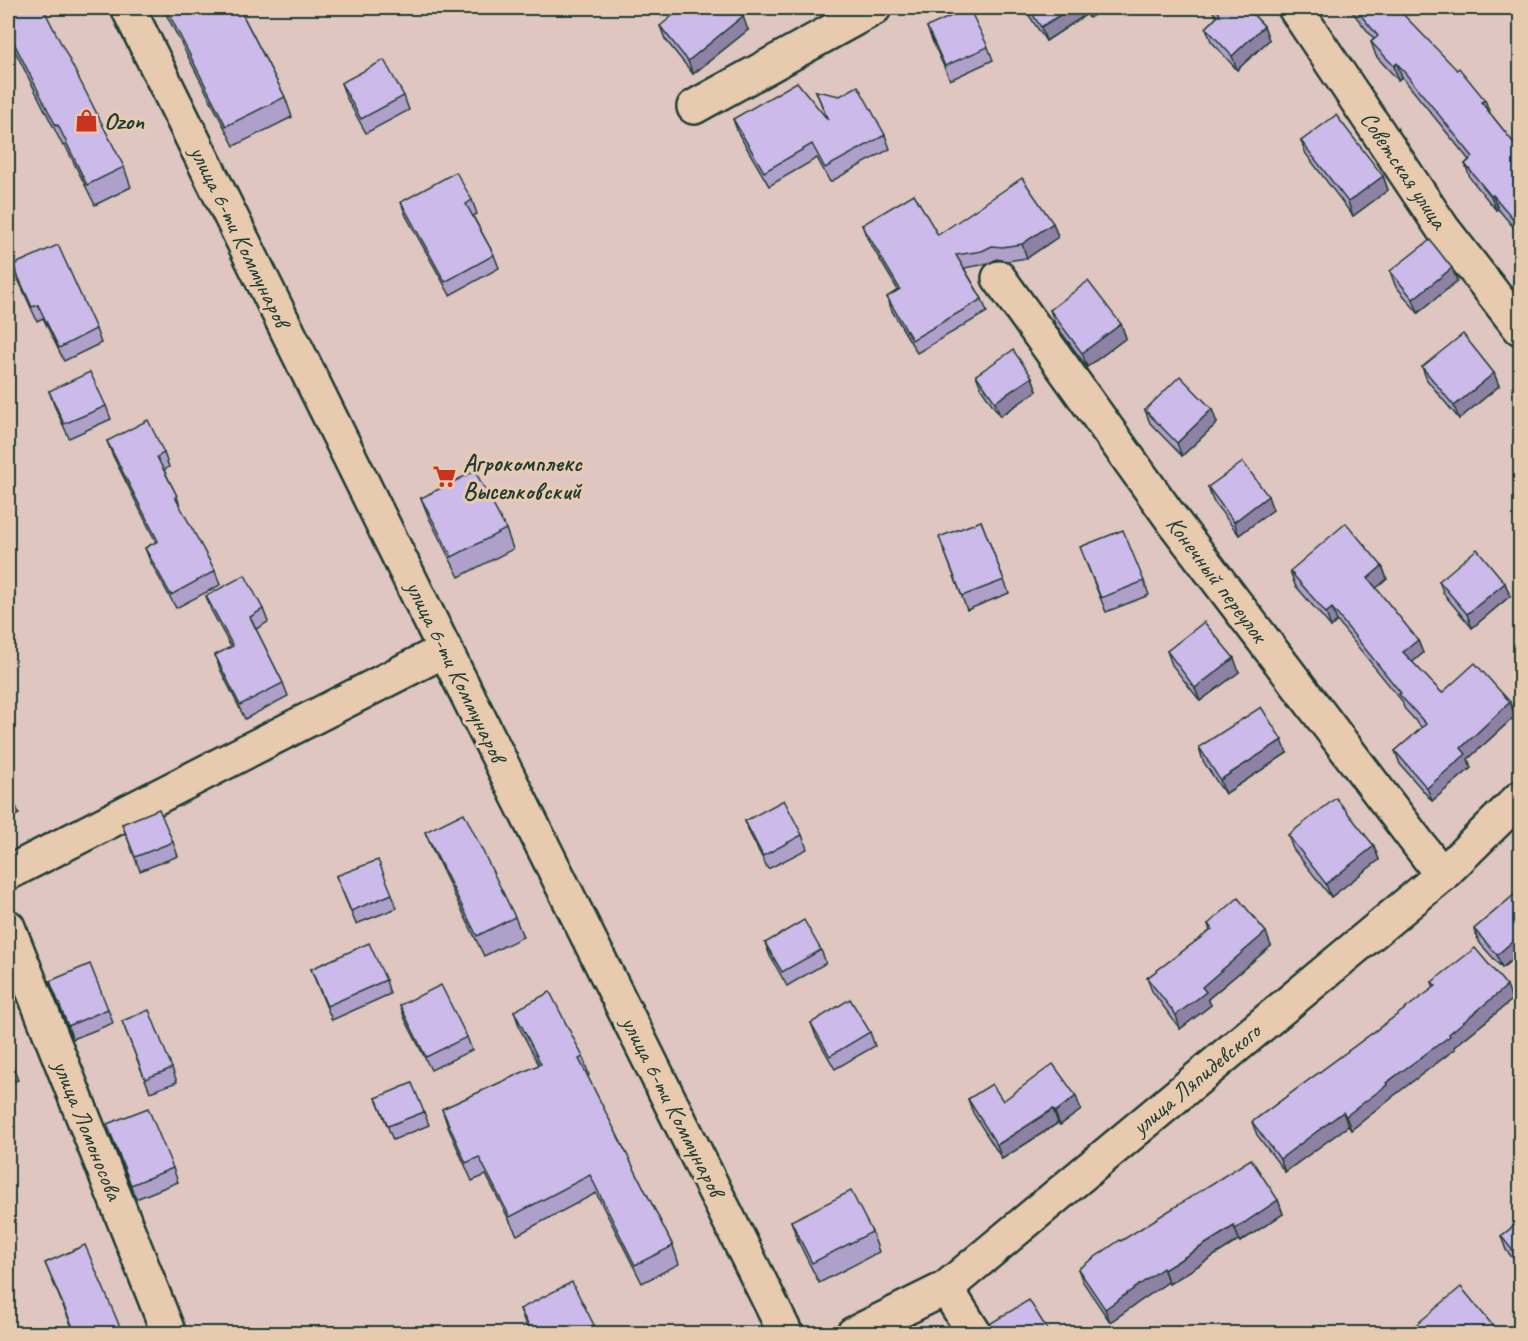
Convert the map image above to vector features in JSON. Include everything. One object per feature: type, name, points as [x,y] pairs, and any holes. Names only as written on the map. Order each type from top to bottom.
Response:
[{"type":"main road","name":"улица 6-ти Коммунаров","points":[[128,8],[786,1334]]},
{"type":"main road","points":[[694,107],[874,8]]},
{"type":"main road","name":"Советская улица","points":[[1295,8],[1443,230],[1521,328]]},
{"type":"main road","name":"Конечный переулок","points":[[999,278],[1176,525],[1442,875]]},
{"type":"main road","points":[[8,873],[445,650]]},
{"type":"main road","name":"улица Ляпидевского","points":[[853,1334],[946,1288],[1442,875],[1521,798]]},
{"type":"main road","name":"улица Ломоносова","points":[[8,927],[169,1334]]},
{"type":"main road","points":[[946,1288],[975,1334]]},
{"type":"building","points":[[8,8],[43,8],[124,167],[87,185],[8,31]]},
{"type":"building","points":[[166,8],[239,8],[285,97],[226,126]]},
{"type":"building","points":[[682,8],[735,8],[743,16],[688,61],[660,26]]},
{"type":"building","points":[[969,8],[988,47],[945,66],[927,27]]},
{"type":"building","points":[[1028,8],[1071,8],[1041,27]]},
{"type":"building","points":[[1215,8],[1247,8],[1264,26],[1232,56],[1206,28],[1220,14]]},
{"type":"building","points":[[1355,8],[1397,8],[1457,70],[1459,68],[1485,100],[1481,102],[1521,152],[1521,228],[1465,164],[1473,157],[1397,63],[1394,66],[1371,42],[1378,36]]},
{"type":"building","points":[[384,60],[404,96],[361,119],[341,83]]},
{"type":"building","points":[[797,82],[828,120],[816,91],[840,96],[858,86],[885,135],[825,168],[812,144],[764,172],[733,119]]},
{"type":"building","points":[[1336,115],[1383,176],[1348,202],[1301,141]]},
{"type":"building","points":[[456,172],[472,200],[466,204],[494,255],[445,282],[401,202]]},
{"type":"building","points":[[1022,178],[1053,223],[1022,244],[992,246],[982,251],[956,255],[982,299],[912,340],[887,297],[900,289],[862,225],[914,194],[938,235]]},
{"type":"building","points":[[1430,240],[1452,268],[1413,299],[1390,271]]},
{"type":"building","points":[[58,245],[96,329],[59,348],[38,305],[32,307],[13,265]]},
{"type":"building","points":[[1088,281],[1121,324],[1082,353],[1050,310]]},
{"type":"building","points":[[1463,334],[1494,373],[1454,406],[1422,367]]},
{"type":"building","points":[[1013,350],[1032,377],[995,402],[976,375]]},
{"type":"building","points":[[90,372],[106,406],[64,424],[49,391]]},
{"type":"building","points":[[1180,376],[1212,409],[1177,443],[1145,410]]},
{"type":"building","points":[[148,420],[164,453],[157,457],[177,496],[175,497],[215,571],[171,595],[145,548],[158,541],[107,441]]},
{"type":"building","points":[[1243,462],[1268,496],[1234,522],[1208,487]]},
{"type":"building","points":[[475,471],[506,529],[452,557],[421,498]]},
{"type":"building","points":[[981,521],[1004,580],[962,596],[939,537]]},
{"type":"building","points":[[1346,523],[1382,566],[1368,578],[1418,640],[1403,652],[1442,693],[1475,663],[1510,702],[1461,748],[1466,754],[1427,788],[1395,751],[1426,724],[1399,694],[1401,693],[1332,608],[1326,613],[1290,571]]},
{"type":"building","points":[[1123,530],[1144,581],[1101,598],[1080,547]]},
{"type":"building","points":[[1477,549],[1505,583],[1467,614],[1439,581]]},
{"type":"building","points":[[245,575],[263,609],[250,617],[283,683],[240,705],[215,655],[233,646],[206,596]]},
{"type":"building","points":[[1204,622],[1234,658],[1195,688],[1167,651]]},
{"type":"building","points":[[1261,707],[1282,740],[1220,780],[1199,747]]},
{"type":"building","points":[[8,786],[14,801],[8,804]]},
{"type":"building","points":[[1336,798],[1374,846],[1326,884],[1288,835]]},
{"type":"building","points":[[784,800],[802,835],[763,856],[745,821]]},
{"type":"building","points":[[159,809],[173,842],[135,857],[122,824]]},
{"type":"building","points":[[464,813],[515,917],[477,936],[425,832]]},
{"type":"building","points":[[378,860],[392,894],[351,911],[336,876]]},
{"type":"building","points":[[1521,889],[1521,934],[1497,955],[1474,929]]},
{"type":"building","points":[[1238,898],[1266,932],[1202,987],[1206,992],[1176,1015],[1147,978],[1212,929],[1208,924]]},
{"type":"building","points":[[804,920],[821,950],[782,972],[765,943]]},
{"type":"building","points":[[369,943],[386,980],[327,1006],[311,969]]},
{"type":"building","points":[[1475,948],[1507,986],[1449,1034],[1450,1036],[1386,1083],[1387,1085],[1346,1116],[1343,1112],[1280,1159],[1252,1122],[1436,986],[1432,982]]},
{"type":"building","points":[[90,964],[108,1009],[68,1026],[50,981]]},
{"type":"building","points":[[441,985],[467,1037],[426,1057],[400,1005]]},
{"type":"building","points":[[550,992],[583,1057],[579,1059],[673,1246],[635,1265],[590,1175],[510,1217],[479,1157],[466,1163],[442,1109],[541,1064],[514,1011]]},
{"type":"building","points":[[850,999],[870,1032],[830,1056],[811,1023]]},
{"type":"building","points":[[149,1010],[172,1068],[145,1079],[122,1021]]},
{"type":"building","points":[[8,1054],[13,1066],[8,1068]]},
{"type":"building","points":[[1053,1064],[1076,1096],[1055,1112],[1053,1109],[997,1145],[968,1099],[992,1084],[1003,1101]]},
{"type":"building","points":[[412,1083],[424,1112],[388,1126],[376,1098]]},
{"type":"building","points":[[148,1108],[173,1168],[131,1185],[107,1124]]},
{"type":"building","points":[[1251,1159],[1278,1200],[1235,1229],[1234,1226],[1164,1270],[1163,1268],[1105,1309],[1078,1269],[1120,1240]]},
{"type":"building","points":[[851,1191],[872,1232],[812,1263],[791,1221]]},
{"type":"building","points":[[1521,1221],[1521,1261],[1501,1236]]},
{"type":"building","points":[[85,1245],[123,1334],[76,1334],[45,1263]]},
{"type":"building","points":[[572,1282],[594,1325],[578,1334],[533,1334],[520,1309]]},
{"type":"building","points":[[1461,1287],[1494,1327],[1487,1334],[1415,1334],[1411,1329]]},
{"type":"building","points":[[1029,1300],[1050,1334],[993,1334],[988,1325]]},
{"type":"place","name":"Ozon","points":[[86,121]]},
{"type":"place","name":"Агрокомплекс Выселковский","points":[[445,477]]}]
